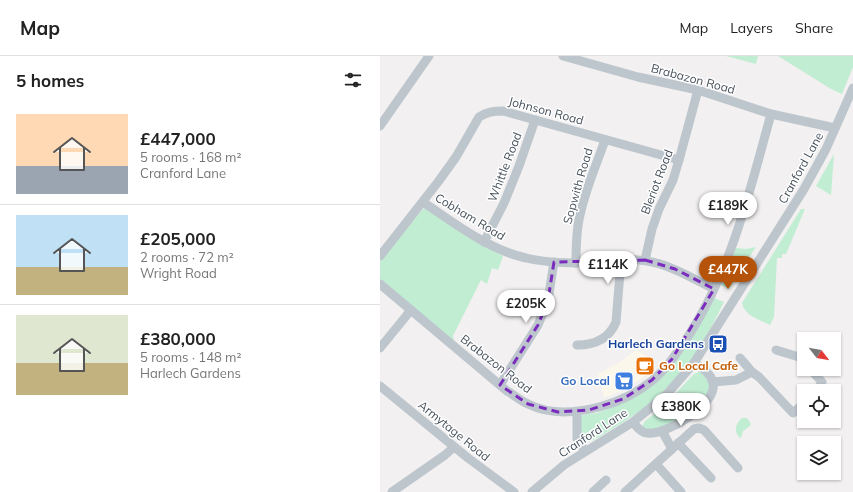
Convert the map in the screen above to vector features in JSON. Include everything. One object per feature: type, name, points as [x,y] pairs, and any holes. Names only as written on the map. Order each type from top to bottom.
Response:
[{"type":"street","points":[[380,126],[429,56]]},
{"type":"street","name":"Brabazon Road","points":[[563,56],[638,77],[698,90],[771,114],[835,128]]},
{"type":"street","name":"Cranford Lane","points":[[532,492],[584,451],[633,422],[664,396],[694,363],[804,189],[826,149],[853,88]]},
{"type":"street","name":"Bleriot Road","points":[[645,260],[652,229],[659,209],[673,180],[698,90]]},
{"type":"street","name":"Johnson Road","points":[[380,256],[438,182],[456,157],[479,117],[485,113],[503,111],[679,160]]},
{"type":"street","name":"Brabazon Road","points":[[380,284],[500,385],[528,404],[548,410],[577,412],[609,405],[632,394],[652,380],[676,354],[697,322],[714,289],[731,250],[745,210],[771,114]]},
{"type":"street","name":"Whittle Road","points":[[484,242],[504,203],[535,120]]},
{"type":"street","name":"Sopwith Road","points":[[576,263],[576,238],[579,219],[604,140]]},
{"type":"street","name":"Cobham Road","points":[[423,202],[484,242],[504,251],[526,258],[576,263],[645,260],[675,269],[714,289]]},
{"type":"street","points":[[577,345],[589,345],[602,339],[613,330],[616,322],[621,260]]},
{"type":"street","points":[[500,385],[538,325],[548,300],[554,262]]},
{"type":"street","points":[[380,348],[411,310]]},
{"type":"street","points":[[776,350],[797,356]]},
{"type":"street","points":[[740,358],[793,414],[797,410]]},
{"type":"street","points":[[633,422],[637,428],[646,433],[662,432],[682,421],[705,403],[712,393],[713,382],[708,373],[694,363]]},
{"type":"street","points":[[713,382],[736,380],[752,372]]},
{"type":"street","points":[[816,376],[822,382],[821,384]]},
{"type":"street","name":"Armytage Road","points":[[380,386],[454,447],[514,492]]},
{"type":"street","points":[[577,412],[577,439],[584,451]]},
{"type":"street","points":[[625,492],[635,488],[656,464],[694,429],[699,428],[704,430],[738,468]]},
{"type":"street","points":[[662,432],[675,446],[711,478]]},
{"type":"street","points":[[392,492],[454,447]]},
{"type":"street","points":[[656,464],[681,492]]},
{"type":"street","points":[[594,492],[606,480]]},
{"type":"highlighted area","points":[[645,260],[675,269],[714,289],[672,359],[652,380],[623,399],[589,410],[558,412],[528,404],[500,385],[538,325],[548,300],[554,262]]},
{"type":"shaded area","points":[[637,349],[656,365],[641,379],[625,389],[604,398],[598,374],[618,363]]},
{"type":"green space","points":[[726,56],[758,56],[756,64]]},
{"type":"green space","points":[[778,56],[853,56],[853,67],[842,94],[831,89]]},
{"type":"green space","points":[[834,154],[831,195],[816,186]]},
{"type":"green space","points":[[423,209],[426,209],[478,243],[503,256],[498,270],[492,268],[487,284],[481,280],[453,336],[454,342],[380,281],[380,261]]},
{"type":"green space","points":[[801,209],[805,209],[786,254],[782,254],[782,258],[777,258],[774,317],[770,325],[749,314],[742,303]]},
{"type":"green space","points":[[756,247],[729,289],[721,285],[736,248],[746,249]]},
{"type":"green space","points":[[714,298],[724,302],[700,347],[683,371],[665,390],[645,407],[599,437],[585,443],[580,430],[581,416],[597,413],[623,403],[655,382]]},
{"type":"green space","points":[[701,372],[706,378],[710,388],[709,393],[701,403],[684,416],[668,425],[650,431],[641,428],[645,421],[661,409],[694,374]]},
{"type":"green space","points":[[742,418],[747,418],[751,424],[743,431],[741,438],[738,436],[736,429],[737,424]]},
{"type":"place","name":"Harlech Gardens","points":[[718,344]]},
{"type":"place","name":"Go Local Cafe","points":[[645,366]]},
{"type":"place","name":"Go Local","points":[[624,381]]}]
